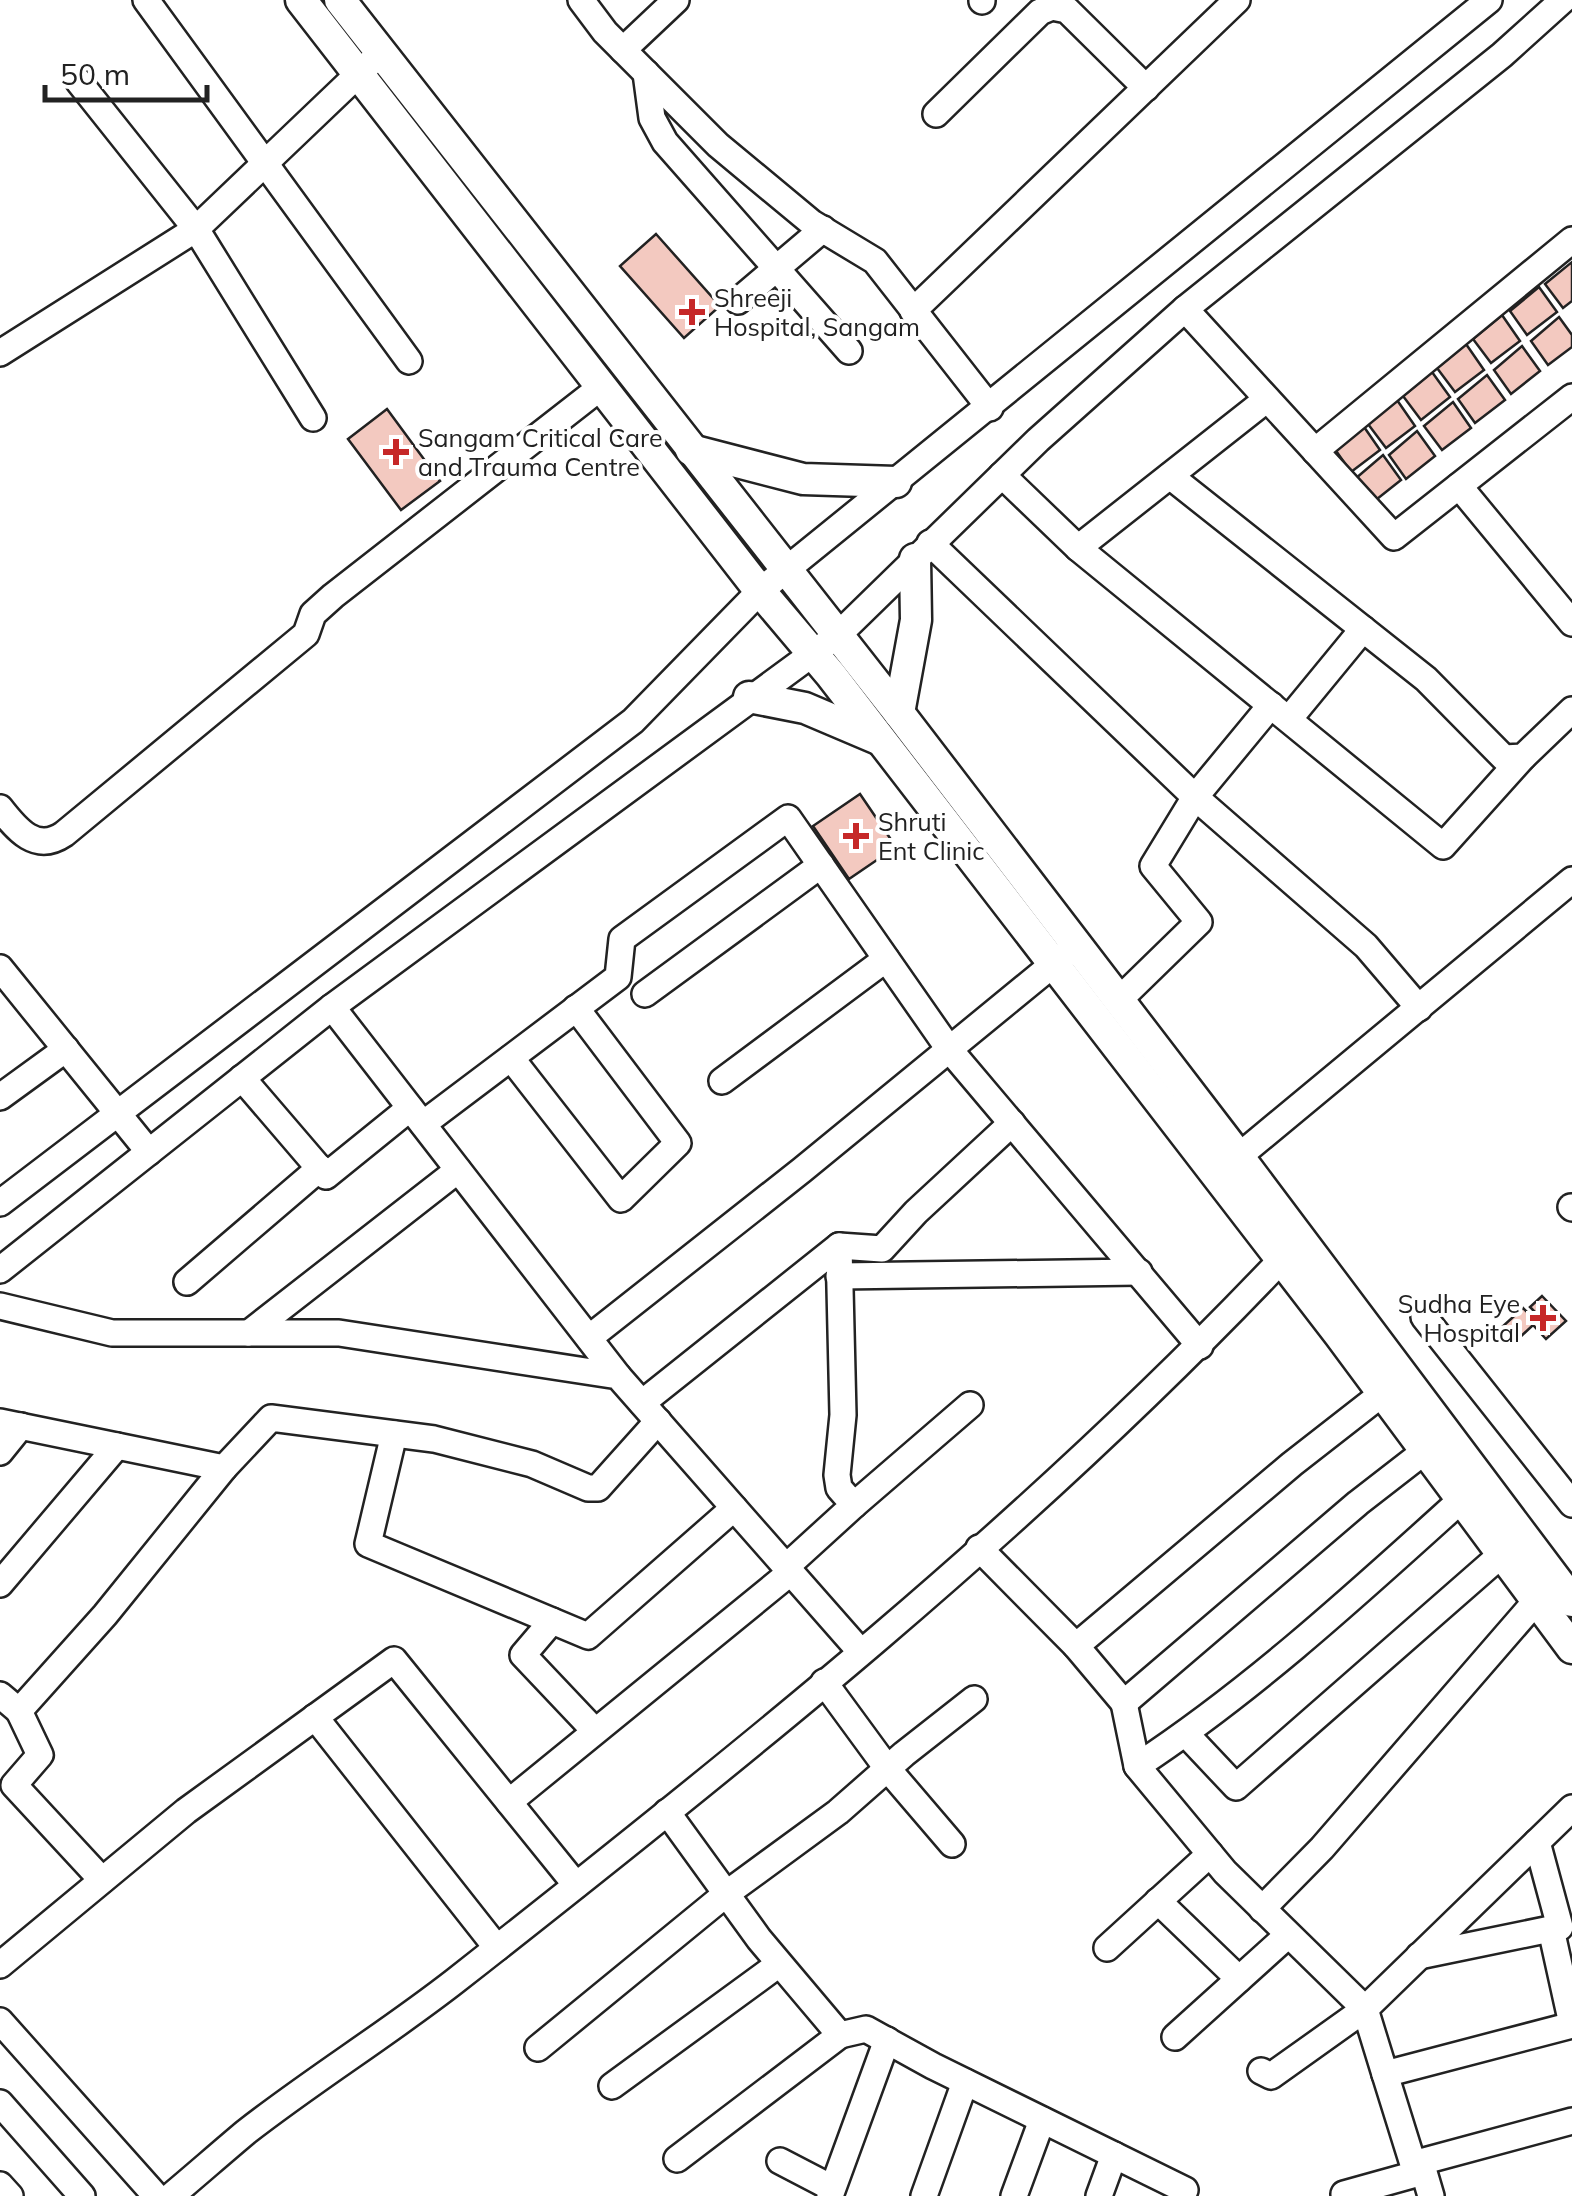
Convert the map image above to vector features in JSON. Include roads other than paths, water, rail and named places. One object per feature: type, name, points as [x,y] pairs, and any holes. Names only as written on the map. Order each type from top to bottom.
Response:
[{"type":"main road","points":[[301,0],[1052,965],[1228,1166],[1572,1600]]},
{"type":"main road","points":[[340,0],[1077,944],[1119,1000],[1228,1166],[1282,1260],[1569,1638]]},
{"type":"main road","points":[[691,450],[803,479],[896,482]]},
{"type":"main road","points":[[898,713],[916,620],[922,551]]},
{"type":"main road","points":[[749,698],[805,708],[878,739]]},
{"type":"street","points":[[146,0],[409,361]]},
{"type":"street","points":[[581,0],[624,50],[718,144],[822,229],[875,261],[990,408]]},
{"type":"street","points":[[624,50],[676,0]]},
{"type":"street","points":[[0,1203],[633,721],[786,570],[1490,0]]},
{"type":"street","points":[[913,311],[1146,88],[1225,4]]},
{"type":"street","points":[[0,1270],[332,1007],[838,634],[1002,475],[1185,310],[1502,55],[1551,4]]},
{"type":"street","points":[[936,114],[1040,12],[1052,7],[1067,10],[1146,88]]},
{"type":"street","points":[[0,353],[196,229],[381,52]]},
{"type":"street","points":[[646,73],[652,118],[664,142],[849,351]]},
{"type":"street","points":[[78,82],[196,229],[313,418]]},
{"type":"street","points":[[738,301],[822,229]]},
{"type":"street","points":[[1315,452],[1572,240]]},
{"type":"street","points":[[1185,310],[1394,538],[1570,404]]},
{"type":"street","points":[[0,808],[31,839],[52,842],[64,834],[306,634],[312,614],[333,596],[601,388]]},
{"type":"street","points":[[1078,548],[1267,399]]},
{"type":"street","points":[[1002,475],[1078,548],[1443,846],[1522,757],[1572,710]]},
{"type":"street","points":[[1170,476],[1426,679],[1504,758],[1522,757]]},
{"type":"street","points":[[1459,486],[1572,622]]},
{"type":"street","points":[[922,551],[1366,946],[1419,1008]]},
{"type":"street","points":[[1119,1000],[1199,922],[1153,866],[1195,797],[1363,629]]},
{"type":"street","points":[[242,1078],[326,1176],[511,1058],[618,976],[622,939],[788,818],[950,1049],[1200,1346]]},
{"type":"street","points":[[644,994],[821,865]]},
{"type":"street","points":[[1228,1166],[1572,880]]},
{"type":"street","points":[[589,1338],[1077,944]]},
{"type":"street","points":[[722,1081],[886,959]]},
{"type":"street","points":[[0,968],[149,1152]]},
{"type":"street","points":[[332,1007],[618,1376],[860,1652]]},
{"type":"street","points":[[511,1058],[621,1200],[678,1143],[576,1008]]},
{"type":"street","points":[[0,1098],[66,1050]]},
{"type":"street","points":[[102,1880],[14,1785],[40,1755],[10,1703],[106,1615],[224,1468],[271,1418],[434,1439],[532,1464],[588,1488],[598,1488],[650,1412],[838,1246],[882,1249],[1012,1123]]},
{"type":"street","points":[[187,1282],[320,1168]]},
{"type":"street","points":[[249,1333],[458,1170]]},
{"type":"street","points":[[838,1246],[844,1415],[837,1475],[839,1488],[854,1505]]},
{"type":"street","points":[[171,2196],[247,2132],[576,1885],[860,1652],[1200,1346],[1282,1260]]},
{"type":"street","points":[[840,1276],[1138,1272]]},
{"type":"street","points":[[0,1306],[112,1333],[339,1333],[618,1376]]},
{"type":"street","points":[[1424,1317],[1572,1504]]},
{"type":"street","points":[[1076,1646],[1292,1464],[1383,1394]]},
{"type":"street","points":[[508,1802],[788,1570],[854,1505],[970,1405]]},
{"type":"street","points":[[0,1452],[11,1424],[224,1468]]},
{"type":"street","points":[[394,1434],[368,1544],[588,1636],[734,1508]]},
{"type":"street","points":[[0,1584],[118,1446]]},
{"type":"street","points":[[1124,1703],[1358,1502],[1426,1450]]},
{"type":"street","points":[[1137,1766],[1186,1734],[1346,1603],[1462,1499]]},
{"type":"street","points":[[979,1548],[1076,1646],[1124,1703],[1137,1766],[1210,1854],[1365,2009],[1413,2164],[1425,2177]]},
{"type":"street","points":[[1186,1734],[1236,1787],[1502,1554]]},
{"type":"street","points":[[1262,1908],[1322,1848],[1537,1600]]},
{"type":"street","points":[[552,1621],[523,1655],[594,1730]]},
{"type":"street","points":[[4,1954],[186,1811],[394,1660],[576,1885]]},
{"type":"street","points":[[824,1682],[887,1768],[952,1844]]},
{"type":"street","points":[[538,2048],[726,1894],[838,1812],[974,1700]]},
{"type":"street","points":[[315,1717],[496,1948]]},
{"type":"street","points":[[1261,2072],[1271,2076],[1365,2009],[1572,1808]]},
{"type":"street","points":[[667,1812],[779,1964],[840,2034]]},
{"type":"street","points":[[1419,1956],[1560,1927],[1536,1842]]},
{"type":"street","points":[[1106,1948],[1210,1854]]},
{"type":"street","points":[[1158,1901],[1239,1979]]},
{"type":"street","points":[[1385,2074],[1572,2025],[1551,1928]]},
{"type":"street","points":[[1175,2037],[1288,1935]]},
{"type":"street","points":[[612,2086],[779,1964]]},
{"type":"street","points":[[0,2021],[156,2196]]},
{"type":"street","points":[[677,2159],[840,2034],[866,2029],[1185,2190]]},
{"type":"street","points":[[780,2161],[831,2192],[887,2040]]},
{"type":"street","points":[[924,2196],[965,2082]]},
{"type":"street","points":[[0,2102],[82,2196]]},
{"type":"street","points":[[1014,2196],[1042,2120]]},
{"type":"street","points":[[1344,2194],[1425,2177],[1572,2121]]},
{"type":"street","points":[[1099,2196],[1114,2155]]},
{"type":"street","points":[[0,2185],[10,2196]]},
{"type":"place","name":"Shreeji Hospital, Sangam","points":[[692,312]]},
{"type":"place","name":"Sangam Critical Care and Trauma Centre","points":[[396,452]]},
{"type":"place","name":"Shruti Ent Clinic","points":[[856,836]]},
{"type":"place","name":"Sudha Eye Hospital","points":[[1543,1318]]}]
